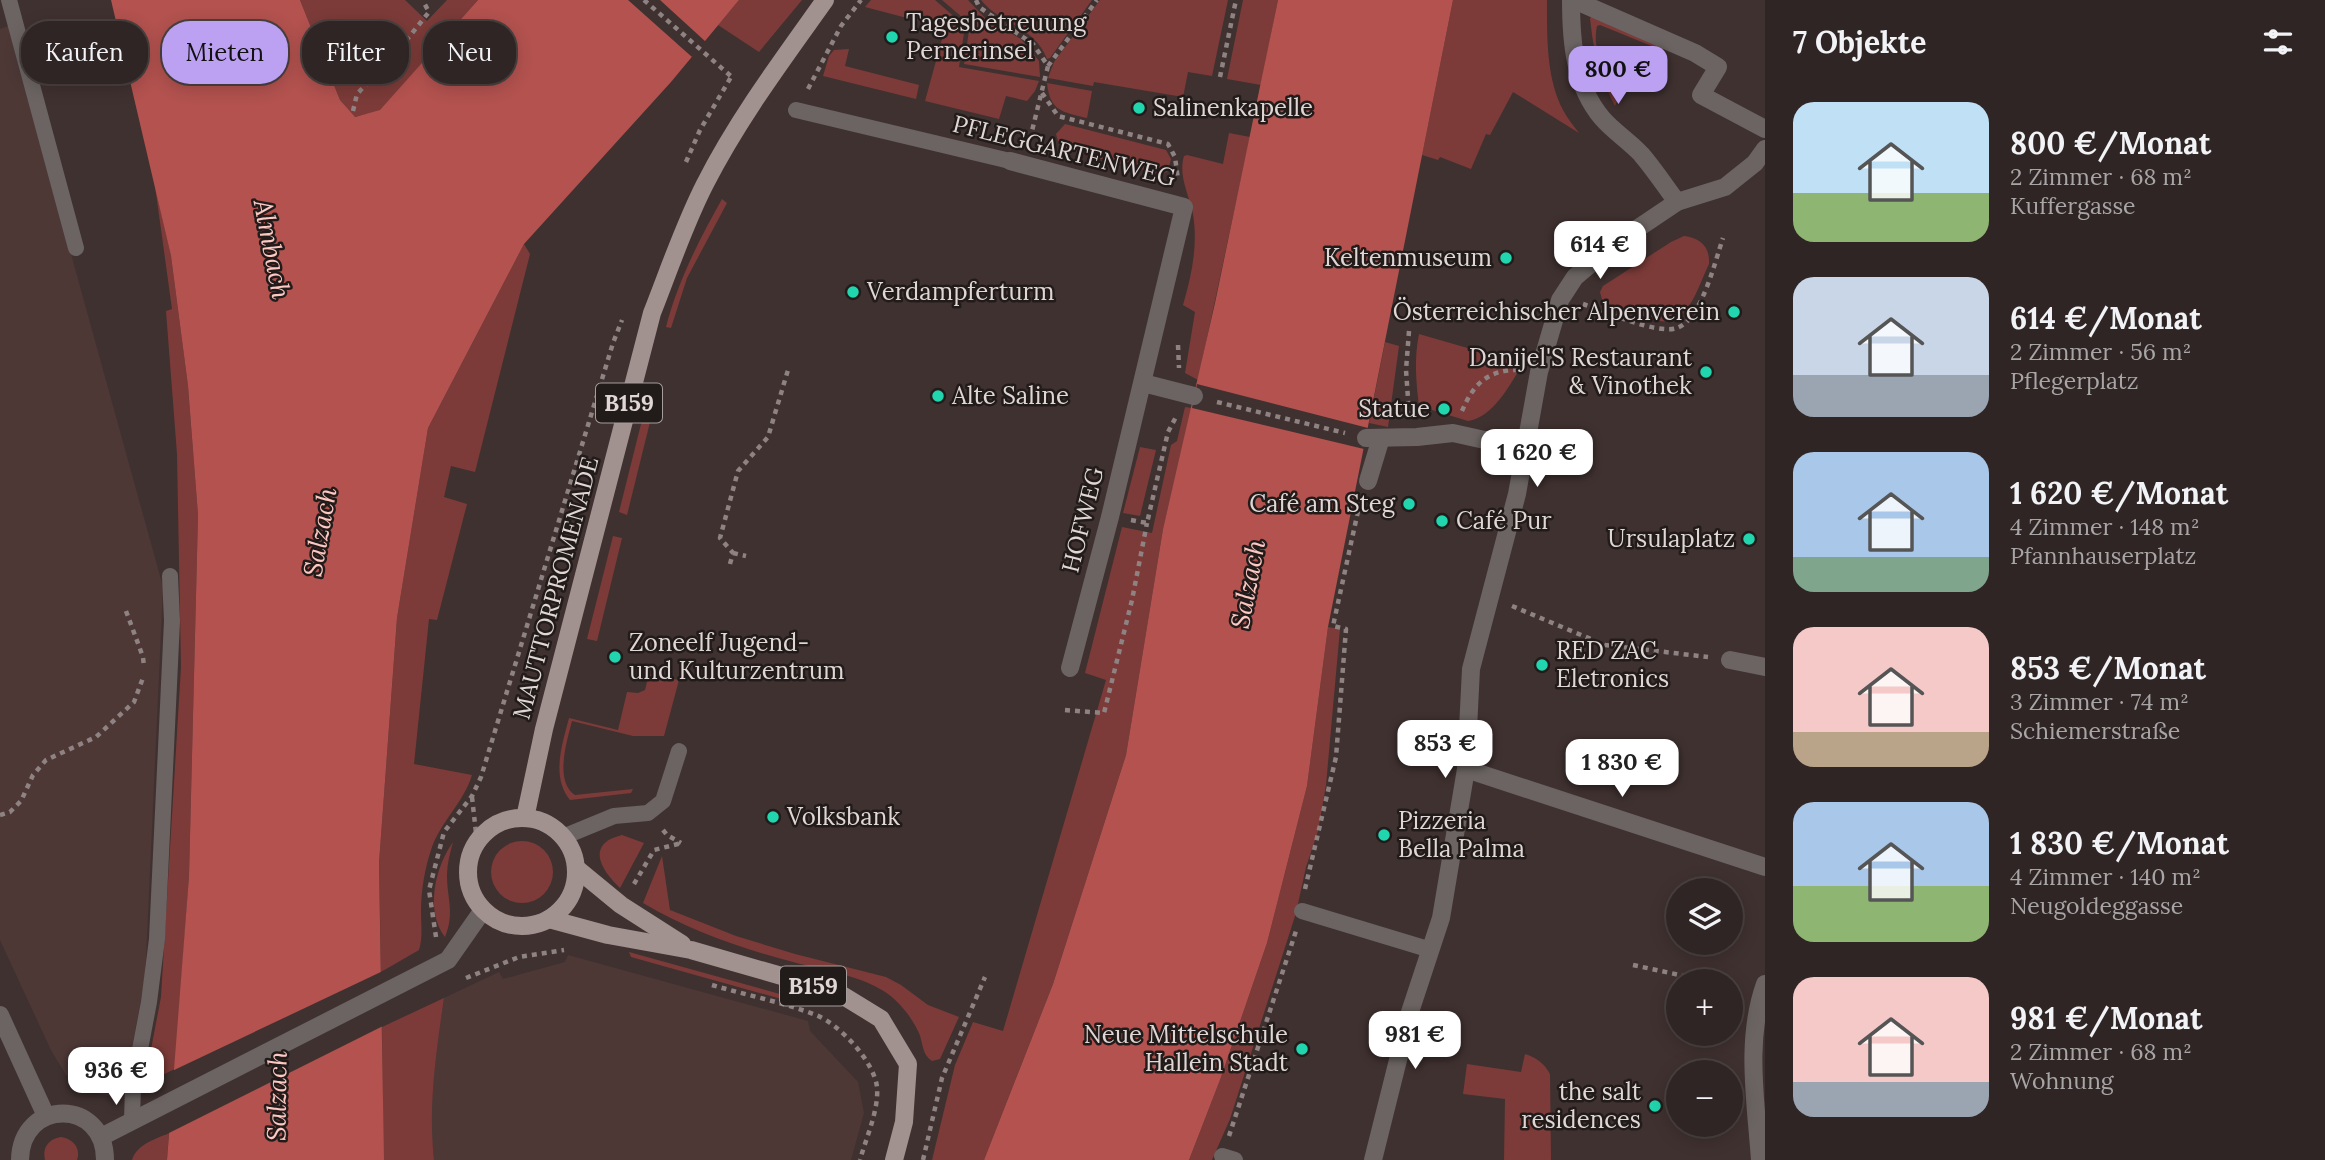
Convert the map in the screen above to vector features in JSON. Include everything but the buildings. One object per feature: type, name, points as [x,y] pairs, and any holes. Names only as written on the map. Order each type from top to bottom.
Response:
[{"type":"main road","name":"MAUTTORPROMENADE","points":[[524,818],[544,729],[652,313],[705,184],[759,94],[825,0]]},
{"type":"main road","points":[[483,910],[473,895],[468,877],[470,858],[477,842],[490,828],[506,820],[524,818],[552,827],[563,837]]},
{"type":"main road","name":"B159","points":[[563,837],[572,851],[576,868],[621,905],[691,950]]},
{"type":"main road","points":[[549,919],[561,909],[569,897],[575,883],[576,868]]},
{"type":"main road","name":"B159","points":[[483,910],[498,921],[515,926],[533,925],[549,919],[608,935],[691,950],[836,992],[881,1019],[908,1063],[904,1122],[894,1160]]},
{"type":"street","points":[[1677,202],[1642,155],[1601,117],[1589,99],[1575,60],[1571,30],[1573,0],[1695,53],[1718,67],[1701,95],[1765,129]]},
{"type":"street","points":[[1373,1160],[1410,1012],[1441,918],[1466,769],[1471,669],[1517,494],[1539,372],[1562,298],[1575,278],[1613,245],[1677,202],[1725,187],[1755,163],[1765,149]]},
{"type":"street","name":"PFLEGGARTENWEG","points":[[1017,162],[1184,207],[1143,383]]},
{"type":"street","points":[[1143,383],[1194,396]]},
{"type":"street","name":"HOFWEG","points":[[1070,668],[1143,383]]},
{"type":"street","points":[[1365,489],[1374,438],[1417,438],[1453,433],[1525,449]]},
{"type":"street","points":[[1730,660],[1765,667]]},
{"type":"street","points":[[1466,769],[1765,867]]},
{"type":"street","points":[[101,1137],[448,960],[483,910]]},
{"type":"street","points":[[1760,1160],[1754,1070],[1755,1027],[1765,984]]},
{"type":"street","points":[[0,1015],[46,1116]]},
{"type":"street","points":[[20,1160],[24,1136],[33,1124],[57,1113],[72,1114],[86,1120],[101,1137],[105,1147],[105,1160]]},
{"type":"lane","points":[[9,0],[76,248]]},
{"type":"lane","name":"PFLEGGARTENWEG","points":[[796,110],[1017,162]]},
{"type":"lane","points":[[132,1121],[133,1086],[149,1002],[157,939],[173,621],[170,576]]},
{"type":"lane","points":[[563,837],[614,816],[648,813],[663,801],[679,751]]},
{"type":"lane","points":[[1302,911],[1431,950]]},
{"type":"path","points":[[353,111],[357,94],[429,12],[423,0]]},
{"type":"path","points":[[644,0],[731,77],[700,130],[681,173]]},
{"type":"path","points":[[796,110],[841,26],[861,0]]},
{"type":"path","points":[[976,0],[979,6],[1033,44],[1048,66]]},
{"type":"path","points":[[1017,162],[1048,66],[1097,0]]},
{"type":"path","points":[[1220,77],[1236,0]]},
{"type":"path","points":[[1562,298],[1653,327],[1678,328],[1687,321],[1708,284],[1723,238]]},
{"type":"path","points":[[567,950],[519,957],[458,981],[434,934],[429,890],[444,832],[472,796],[481,777],[613,343],[623,318]]},
{"type":"path","points":[[1409,331],[1407,407],[1417,438]]},
{"type":"path","points":[[746,556],[733,553],[720,538],[738,471],[768,437],[788,370]]},
{"type":"path","points":[[1453,433],[1477,384],[1490,374],[1515,370],[1539,372]]},
{"type":"path","points":[[1194,396],[1374,438]]},
{"type":"path","points":[[1229,1158],[1302,911],[1308,872],[1319,837],[1336,757],[1346,629],[1332,626],[1365,489]]},
{"type":"path","points":[[1065,710],[1104,713],[1132,600],[1147,523]]},
{"type":"path","points":[[730,564],[733,553]]},
{"type":"path","points":[[1490,596],[1605,645],[1730,660]]},
{"type":"path","points":[[0,816],[21,801],[33,775],[46,761],[96,737],[134,702],[144,675],[143,657],[126,611]]},
{"type":"path","points":[[472,796],[477,842]]},
{"type":"path","points":[[1633,965],[1666,972]]},
{"type":"path","points":[[923,1160],[942,1078],[985,977]]},
{"type":"path","points":[[705,983],[818,1016],[854,1045],[869,1064],[877,1087],[874,1110],[860,1160]]},
{"type":"shaded area","points":[[300,0],[405,0],[427,21],[423,21],[423,62],[409,78],[409,21],[308,21]]},
{"type":"shaded area","points":[[447,0],[478,0],[459,21],[427,21]]},
{"type":"shaded area","points":[[739,0],[802,0],[759,52],[718,25]]},
{"type":"shaded area","points":[[871,0],[935,0],[965,26],[959,67],[1039,81],[1035,91],[1027,101],[1006,96],[999,119],[925,101],[945,28],[865,7]]},
{"type":"shaded area","points":[[942,0],[968,0],[986,19],[1021,39],[1039,61],[1040,77],[964,64],[970,24]]},
{"type":"shaded area","points":[[981,0],[1092,0],[1047,59],[1034,39]]},
{"type":"shaded area","points":[[1100,0],[1228,0],[1212,76],[1188,72],[1183,97],[1094,82],[1093,86],[1048,78],[1054,62]]},
{"type":"shaded area","points":[[1243,0],[1278,0],[1261,85],[1227,79]]},
{"type":"shaded area","points":[[1453,0],[1547,0],[1553,84],[1563,110],[1579,133],[1513,92],[1490,135],[1486,134],[1471,169],[1440,157],[1438,160],[1422,155]]},
{"type":"shaded area","points":[[1593,16],[1660,44],[1663,49],[1660,54],[1654,47],[1597,26],[1598,54],[1618,99],[1615,106],[1598,63],[1590,18]]},
{"type":"shaded area","points":[[8,26],[21,73],[21,84],[24,84],[163,587],[145,979],[121,1095],[108,1096],[92,1092],[66,1075],[51,1050],[0,940],[0,29]]},
{"type":"shaded area","points":[[849,49],[845,66],[919,85],[916,99],[823,76],[829,56],[834,50]]},
{"type":"shaded area","points":[[1047,83],[1092,91],[1087,118],[1071,114],[1054,105]]},
{"type":"shaded area","points":[[334,84],[404,84],[380,111],[354,117],[340,100]]},
{"type":"shaded area","points":[[1065,124],[1166,150],[1171,159],[1168,171],[1163,174],[1155,173],[1060,148],[1056,134]]},
{"type":"shaded area","points":[[1229,133],[1250,137],[1198,380],[1185,373],[1195,312],[1183,305],[1195,237],[1182,163],[1187,155],[1223,164]]},
{"type":"shaded area","points":[[155,186],[171,256],[188,386],[198,515],[189,876],[175,1069],[150,1081],[149,1060],[161,997],[181,667],[177,454],[166,311],[172,309]]},
{"type":"shaded area","points":[[722,199],[727,203],[687,278],[671,328],[666,327],[690,261]]},
{"type":"shaded area","points":[[1684,236],[1703,244],[1708,253],[1709,264],[1691,303],[1678,317],[1659,321],[1603,303],[1600,292],[1603,286]]},
{"type":"shaded area","points":[[524,244],[530,254],[475,472],[451,466],[444,497],[467,504],[437,620],[429,619],[414,764],[472,775],[464,794],[436,837],[425,871],[419,950],[381,972],[379,863],[397,618],[428,428]]},
{"type":"shaded area","points":[[1419,334],[1523,364],[1493,406],[1486,413],[1468,421],[1419,406],[1416,352]]},
{"type":"shaded area","points":[[1385,342],[1399,346],[1388,427],[1369,423]]},
{"type":"shaded area","points":[[1185,407],[1192,408],[1163,529],[1126,755],[1053,984],[984,1160],[932,1160],[955,1065],[973,1022],[1003,1031],[1106,680],[1085,673],[1122,527],[1152,533],[1171,445],[1177,441]]},
{"type":"shaded area","points":[[643,416],[651,418],[627,515],[619,512]]},
{"type":"shaded area","points":[[1140,447],[1156,450],[1140,516],[1123,513]]},
{"type":"shaded area","points":[[613,536],[622,538],[597,641],[587,639]]},
{"type":"shaded area","points":[[1328,627],[1340,629],[1326,785],[1318,831],[1306,867],[1296,913],[1230,1119],[1212,1160],[1189,1160],[1220,1080],[1267,943],[1307,786]]},
{"type":"shaded area","points":[[649,674],[679,680],[664,736],[633,736],[572,721],[565,750],[565,780],[575,795],[633,789],[631,793],[570,800],[564,791],[559,771],[569,718],[618,730],[627,692],[638,693],[645,690]]},
{"type":"shaded area","points":[[622,835],[644,843],[620,888],[603,866],[600,851],[611,839]]},
{"type":"shaded area","points":[[522,841],[534,843],[544,850],[551,860],[551,884],[544,894],[534,901],[522,903],[510,901],[500,894],[493,884],[491,872],[493,860],[500,850],[510,843]]},
{"type":"shaded area","points":[[453,842],[447,871],[450,913],[445,937],[435,915],[435,889],[441,864]]},
{"type":"shaded area","points":[[662,856],[670,910],[736,936],[886,977],[928,1005],[959,1017],[940,1059],[932,1061],[929,1058],[908,1014],[898,1002],[880,989],[848,976],[735,945],[679,922],[643,903]]},
{"type":"shaded area","points":[[629,952],[787,996],[785,1000],[631,957]]},
{"type":"shaded area","points":[[568,955],[808,1021],[810,1031],[858,1082],[864,1113],[851,1160],[434,1160],[431,1082],[444,998],[499,972],[503,979],[565,962]]},
{"type":"shaded area","points":[[444,998],[432,1099],[434,1160],[383,1160],[382,1027]]},
{"type":"shaded area","points":[[1525,1054],[1540,1061],[1550,1074],[1551,1160],[1504,1160],[1505,1099],[1463,1094],[1467,1064],[1521,1072]]},
{"type":"shaded area","points":[[169,1133],[167,1160],[132,1160],[142,1146]]},
{"type":"shaded area","points":[[61,1137],[75,1145],[77,1160],[45,1160],[47,1144]]},
{"type":"water","points":[[111,0],[300,0],[308,21],[302,21],[302,84],[334,84],[340,100],[355,117],[380,110],[403,84],[409,84],[409,77],[423,62],[423,84],[516,84],[516,21],[459,21],[478,0],[739,0],[671,82],[524,244],[428,428],[397,618],[379,863],[384,1160],[167,1160],[189,876],[198,515],[188,386],[171,256],[131,84],[148,84],[148,21],[116,21]]},
{"type":"water","name":"Salzach","points":[[1278,0],[1453,0],[1328,627],[1307,786],[1267,943],[1220,1080],[1189,1160],[984,1160],[1053,984],[1126,755],[1163,529],[1215,303]]},
{"type":"pier","points":[[628,0],[660,0],[706,42],[692,57]]},
{"type":"pier","points":[[1197,384],[1368,428],[1364,449],[1192,408]]},
{"type":"pier","points":[[385,970],[385,1025],[165,1135],[172,1071]]},
{"type":"place","name":"Tagesbetreuung Pernerinsel","points":[[892,37]]},
{"type":"place","name":"Salinenkapelle","points":[[1139,108]]},
{"type":"place","name":"Keltenmuseum","points":[[1506,258]]},
{"type":"place","name":"Verdampferturm","points":[[853,292]]},
{"type":"place","name":"Österreichischer Alpenverein","points":[[1734,312]]},
{"type":"place","name":"Danijel'S Restaurant & Vinothek","points":[[1706,372]]},
{"type":"place","name":"Alte Saline","points":[[938,396]]},
{"type":"place","name":"Statue","points":[[1444,409]]},
{"type":"place","name":"Café am Steg","points":[[1409,504]]},
{"type":"place","name":"Café Pur","points":[[1442,521]]},
{"type":"place","name":"Ursulaplatz","points":[[1749,539]]},
{"type":"place","name":"Zoneelf Jugend- und Kulturzentrum","points":[[615,657]]},
{"type":"place","name":"RED ZAC Eletronics","points":[[1542,665]]},
{"type":"place","name":"Volksbank","points":[[773,817]]},
{"type":"place","name":"Pizzeria Bella Palma","points":[[1384,835]]},
{"type":"place","name":"Neue Mittelschule Hallein Stadt","points":[[1302,1049]]},
{"type":"place","name":"the salt residences","points":[[1655,1106]]},
{"type":"water label","name":"Almbach","points":[[272,249]]}]
